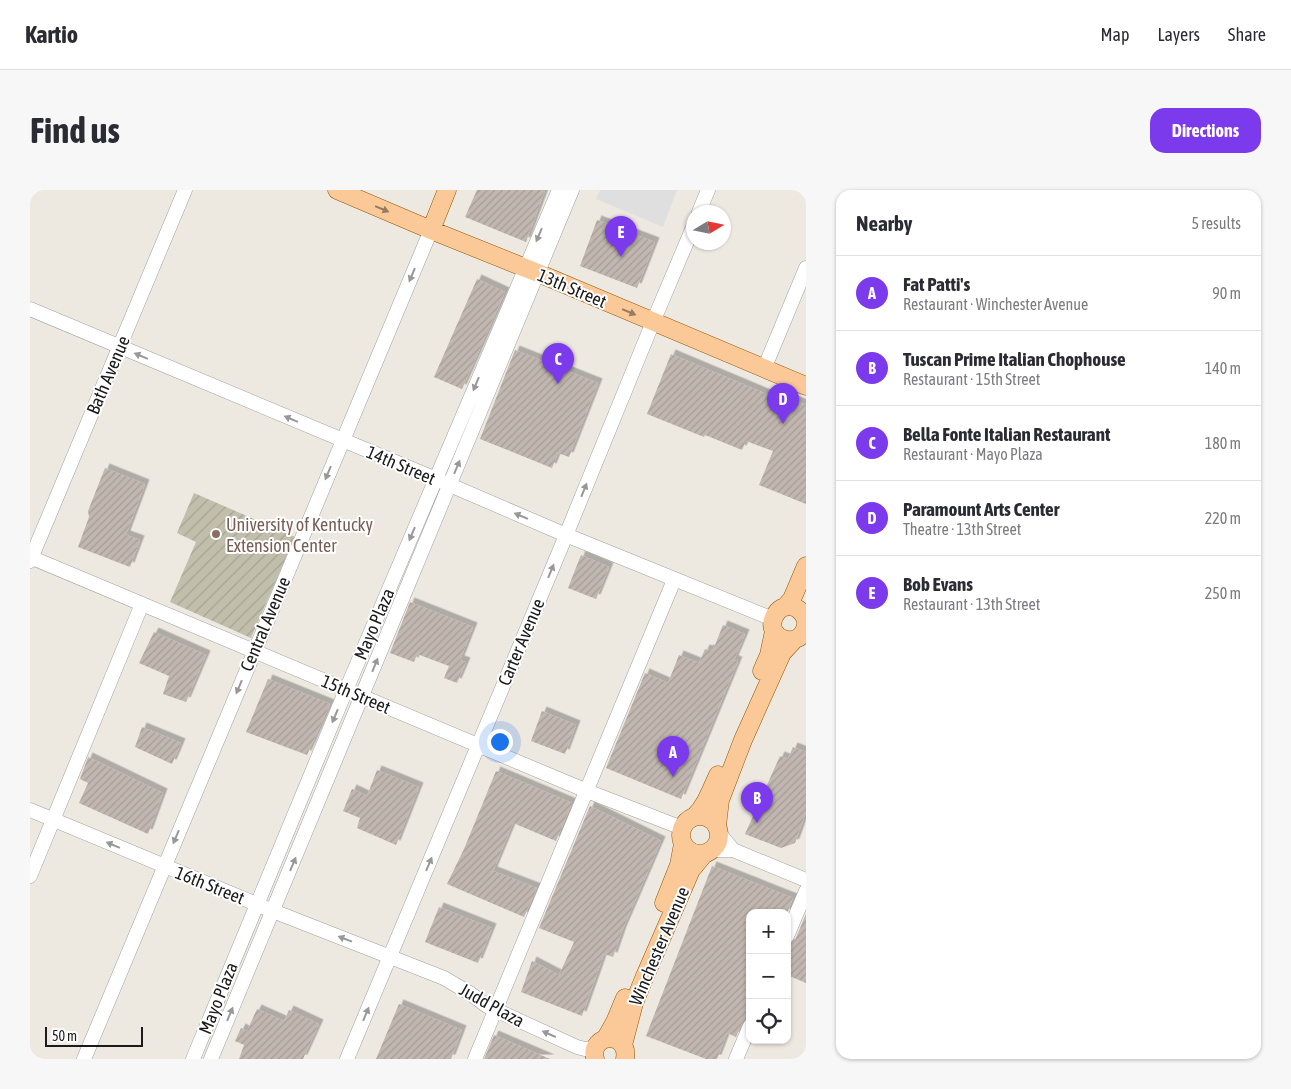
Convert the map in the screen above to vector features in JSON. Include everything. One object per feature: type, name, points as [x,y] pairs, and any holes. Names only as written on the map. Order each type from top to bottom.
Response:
[{"type":"main road","name":"13th Street","points":[[337,190],[806,386]]},
{"type":"main road","name":"Central Avenue","points":[[431,230],[447,190]]},
{"type":"main road","name":"Winchester Avenue","points":[[599,1048],[615,1022],[666,898],[679,865],[686,829],[706,803],[769,655],[777,619],[792,599],[806,566]]},
{"type":"main road","points":[[718,830],[713,821],[701,816],[686,829],[686,848],[698,854],[708,852],[715,846],[718,840],[720,800],[743,740],[782,653],[803,625],[801,611],[791,606],[777,619],[778,636],[782,639],[788,640],[803,625]]},
{"type":"main road","name":"Winchester Avenue","points":[[626,1054],[634,1003],[648,967],[691,870],[708,852]]},
{"type":"main road","points":[[599,1048],[610,1038],[616,1039],[626,1054]]},
{"type":"street","name":"Bath Avenue","points":[[30,558],[185,190]]},
{"type":"street","name":"Mayo Plaza","points":[[212,1059],[449,485],[532,270],[559,190]]},
{"type":"street","name":"Mayo Plaza","points":[[193,1059],[256,904],[436,479],[532,270],[572,190]]},
{"type":"street","points":[[702,205],[708,190]]},
{"type":"street","name":"Central Avenue","points":[[84,1059],[431,230]]},
{"type":"street","name":"Carter Avenue","points":[[347,1059],[686,243]]},
{"type":"street","points":[[764,369],[806,268]]},
{"type":"street","name":"14th Street","points":[[30,309],[674,580],[777,619]]},
{"type":"street","name":"15th Street","points":[[30,558],[587,791],[686,829]]},
{"type":"street","points":[[475,1059],[674,580]]},
{"type":"street","points":[[30,876],[142,604]]},
{"type":"street","name":"16th Street","points":[[30,810],[273,911],[390,956]]},
{"type":"street","points":[[718,830],[733,850]]},
{"type":"street","points":[[708,852],[733,850],[806,880]]},
{"type":"street","points":[[791,927],[806,891]]},
{"type":"street","name":"Judd Plaza","points":[[390,956],[444,978],[487,1006],[577,1047],[585,1049],[599,1048]]},
{"type":"street","points":[[736,1059],[746,1035]]},
{"type":"shaded area","points":[[600,190],[677,190],[663,227],[596,199]]},
{"type":"shaded area","points":[[194,493],[295,537],[251,638],[170,602],[196,542],[177,533]]},
{"type":"building","points":[[477,190],[545,190],[526,242],[465,217]]},
{"type":"building","points":[[597,220],[655,242],[637,288],[580,266]]},
{"type":"building","points":[[477,279],[505,292],[462,389],[434,377]]},
{"type":"building","points":[[515,350],[598,383],[569,457],[558,453],[552,468],[480,439]]},
{"type":"building","points":[[671,354],[771,396],[772,392],[806,405],[806,504],[759,485],[773,451],[746,441],[742,450],[647,414]]},
{"type":"building","points":[[105,468],[145,484],[126,535],[140,540],[130,567],[78,547],[89,517],[88,511]]},
{"type":"building","points":[[581,555],[609,567],[596,599],[568,588]]},
{"type":"building","points":[[410,602],[473,627],[460,660],[466,662],[457,683],[444,678],[449,666],[417,654],[414,662],[390,653]]},
{"type":"building","points":[[723,625],[745,634],[734,660],[738,661],[681,799],[606,768],[645,673],[668,683],[679,655],[699,663],[705,649],[713,650]]},
{"type":"building","points":[[154,632],[206,655],[186,702],[163,694],[169,676],[139,663]]},
{"type":"building","points":[[268,679],[330,704],[307,755],[246,732]]},
{"type":"building","points":[[542,711],[576,725],[565,754],[531,741]]},
{"type":"building","points":[[142,727],[181,743],[172,764],[135,747]]},
{"type":"building","points":[[793,747],[806,752],[806,812],[795,843],[781,848],[745,834],[780,756],[788,759]]},
{"type":"building","points":[[88,757],[163,793],[148,834],[79,803],[88,783],[80,779]]},
{"type":"building","points":[[377,770],[419,787],[396,845],[357,828],[360,818],[343,811],[352,789],[367,796]]},
{"type":"building","points":[[496,771],[572,803],[556,841],[513,823],[493,871],[537,888],[524,917],[447,884],[464,849]]},
{"type":"building","points":[[590,806],[661,841],[622,931],[613,957],[604,954],[582,1016],[521,992],[532,961],[559,975],[574,942],[539,928]]},
{"type":"building","points":[[712,866],[793,898],[789,909],[746,909],[746,1019],[742,1023],[736,1037],[727,1033],[717,1059],[706,1059],[646,1036]]},
{"type":"building","points":[[439,907],[492,928],[478,963],[425,942]]},
{"type":"building","points":[[806,914],[806,983],[791,977],[791,943],[795,940]]},
{"type":"building","points":[[399,1004],[462,1030],[451,1059],[376,1059]]},
{"type":"building","points":[[257,1009],[284,1021],[289,1010],[319,1024],[303,1059],[239,1059],[244,1045],[235,1041],[241,1028],[247,1031]]},
{"type":"building","points":[[494,1035],[550,1059],[484,1059]]},
{"type":"place","name":"Bob Evans","points":[[621,257]]},
{"type":"place","name":"Bella Fonte Italian Restaurant","points":[[558,384]]},
{"type":"place","name":"Paramount Arts Center","points":[[783,424]]},
{"type":"place","name":"University of Kentucky Extension Center","points":[[216,534]]},
{"type":"place","name":"Fat Patti's","points":[[673,777]]},
{"type":"place","name":"Tuscan Prime Italian Chophouse","points":[[757,823]]}]
